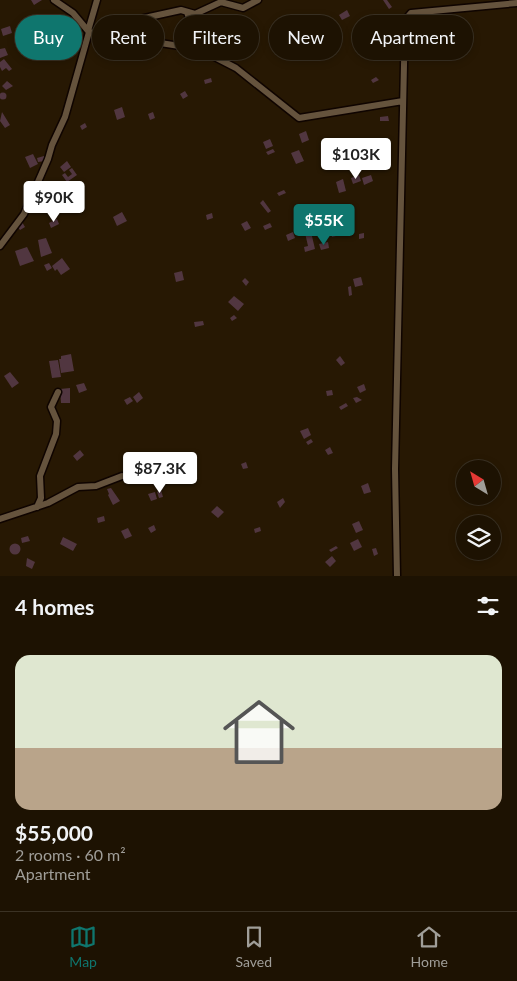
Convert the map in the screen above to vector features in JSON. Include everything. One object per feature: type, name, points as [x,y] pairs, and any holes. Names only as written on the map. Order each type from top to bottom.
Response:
[{"type":"street","points":[[54,0],[73,13],[88,32],[92,33]]},
{"type":"street","points":[[0,246],[24,214],[65,117],[97,0]]},
{"type":"street","points":[[158,15],[181,10],[194,14],[221,2],[243,8],[258,0]]},
{"type":"street","points":[[397,576],[395,469],[405,20],[411,13],[517,3]]},
{"type":"street","points":[[220,60],[236,68],[298,118],[403,101]]},
{"type":"street","points":[[37,507],[41,498],[40,476],[56,434],[57,421],[51,407],[58,392]]},
{"type":"street","points":[[0,519],[37,507],[78,487],[96,486],[122,476]]},
{"type":"building","points":[[31,0],[42,0],[34,5]]},
{"type":"building","points":[[383,0],[387,0],[392,7],[389,9]]},
{"type":"building","points":[[347,10],[350,16],[342,20],[342,15],[339,15]]},
{"type":"building","points":[[10,26],[12,33],[3,36],[1,29]]},
{"type":"building","points":[[5,48],[8,55],[0,58],[0,49]]},
{"type":"building","points":[[4,59],[12,69],[9,71],[6,68],[2,71],[0,67],[0,62]]},
{"type":"building","points":[[376,77],[379,80],[373,83],[371,80]]},
{"type":"building","points":[[211,78],[212,82],[205,84],[204,80]]},
{"type":"building","points":[[7,81],[13,86],[6,90],[2,86]]},
{"type":"building","points":[[185,91],[188,96],[183,99],[180,94]]},
{"type":"building","points":[[3,92],[7,96],[3,100],[-1,96]]},
{"type":"building","points":[[122,107],[125,117],[117,120],[114,110]]},
{"type":"building","points":[[2,112],[10,125],[5,128],[0,121]]},
{"type":"building","points":[[153,112],[155,118],[150,120],[148,114]]},
{"type":"building","points":[[388,116],[389,121],[380,121],[380,117]]},
{"type":"building","points":[[85,123],[87,127],[82,130],[80,126]]},
{"type":"building","points":[[306,131],[309,140],[302,143],[299,134]]},
{"type":"building","points":[[270,139],[273,146],[266,149],[263,142]]},
{"type":"building","points":[[273,149],[275,152],[268,155],[266,152]]},
{"type":"building","points":[[299,150],[304,161],[296,164],[291,153]]},
{"type":"building","points":[[33,154],[38,164],[30,168],[25,157]]},
{"type":"building","points":[[44,156],[45,161],[38,162],[37,158]]},
{"type":"building","points":[[67,161],[71,167],[64,172],[60,167]]},
{"type":"building","points":[[72,168],[77,175],[67,182],[62,175],[65,173],[68,177],[72,174],[69,170]]},
{"type":"building","points":[[359,175],[361,181],[353,184],[351,178]]},
{"type":"building","points":[[371,175],[373,181],[364,185],[362,178]]},
{"type":"building","points":[[343,179],[346,191],[339,193],[336,182]]},
{"type":"building","points":[[284,190],[286,193],[279,196],[277,193]]},
{"type":"building","points":[[263,200],[271,211],[268,213],[260,203]]},
{"type":"building","points":[[122,212],[127,221],[117,226],[113,217]]},
{"type":"building","points":[[212,213],[213,218],[207,220],[206,215]]},
{"type":"building","points":[[57,219],[59,224],[51,228],[49,223]]},
{"type":"building","points":[[247,221],[251,228],[245,231],[241,224]]},
{"type":"building","points":[[22,222],[25,227],[20,230],[17,226]]},
{"type":"building","points":[[270,223],[272,227],[265,230],[263,226]]},
{"type":"building","points":[[338,226],[340,235],[332,237],[330,228]]},
{"type":"building","points":[[293,232],[295,238],[288,241],[286,235]]},
{"type":"building","points":[[311,232],[315,249],[305,252],[304,247],[308,246],[305,233]]},
{"type":"building","points":[[364,233],[364,238],[359,239],[359,234]]},
{"type":"building","points":[[46,238],[52,253],[41,257],[38,240]]},
{"type":"building","points":[[328,242],[329,248],[321,250],[319,244]]},
{"type":"building","points":[[27,247],[34,261],[20,266],[15,251]]},
{"type":"building","points":[[62,258],[70,269],[61,275],[52,266]]},
{"type":"building","points":[[49,263],[52,268],[47,271],[44,265]]},
{"type":"building","points":[[182,271],[184,280],[176,282],[174,273]]},
{"type":"building","points":[[361,277],[363,285],[355,287],[353,279]]},
{"type":"building","points":[[245,278],[249,282],[246,286],[242,281]]},
{"type":"building","points":[[351,286],[352,295],[349,296],[348,287]]},
{"type":"building","points":[[234,296],[244,304],[238,311],[228,302]]},
{"type":"building","points":[[234,315],[237,318],[232,321],[230,318]]},
{"type":"building","points":[[203,321],[204,325],[195,327],[194,322]]},
{"type":"building","points":[[71,354],[74,371],[61,373],[59,359],[61,359],[61,356]]},
{"type":"building","points":[[340,356],[345,363],[341,366],[336,360]]},
{"type":"building","points":[[58,360],[61,377],[52,378],[49,361]]},
{"type":"building","points":[[10,372],[19,383],[12,388],[4,376]]},
{"type":"building","points":[[84,383],[87,390],[79,393],[76,385]]},
{"type":"building","points":[[364,384],[366,390],[360,393],[357,387]]},
{"type":"building","points":[[70,388],[70,403],[61,403],[60,389]]},
{"type":"building","points":[[332,390],[333,395],[327,396],[326,391]]},
{"type":"building","points":[[139,392],[143,398],[137,403],[133,397]]},
{"type":"building","points":[[130,397],[133,401],[127,405],[124,400]]},
{"type":"building","points":[[357,397],[362,400],[356,403],[353,398]]},
{"type":"building","points":[[346,403],[348,406],[341,410],[339,407]]},
{"type":"building","points":[[308,428],[311,435],[304,439],[300,431]]},
{"type":"building","points":[[311,439],[313,442],[308,445],[306,442]]},
{"type":"building","points":[[330,447],[333,453],[328,455],[325,450]]},
{"type":"building","points":[[80,450],[84,455],[77,461],[73,456]]},
{"type":"building","points":[[246,462],[248,468],[243,469],[241,464]]},
{"type":"building","points":[[368,483],[371,492],[364,494],[361,486]]},
{"type":"building","points":[[111,488],[120,501],[113,505],[107,489]]},
{"type":"building","points":[[161,490],[163,497],[159,498],[157,492]]},
{"type":"building","points":[[155,492],[157,499],[151,501],[148,494]]},
{"type":"building","points":[[283,498],[285,502],[280,508],[277,502]]},
{"type":"building","points":[[217,506],[224,512],[218,518],[211,512]]},
{"type":"building","points":[[104,516],[105,521],[98,523],[97,518]]},
{"type":"building","points":[[359,521],[363,530],[356,533],[352,524]]},
{"type":"building","points":[[154,525],[156,530],[151,533],[148,528]]},
{"type":"building","points":[[260,527],[261,531],[255,533],[254,529]]},
{"type":"building","points":[[128,528],[132,536],[125,539],[121,531]]},
{"type":"building","points":[[28,536],[30,541],[22,543],[21,538]]},
{"type":"building","points":[[63,537],[77,544],[73,551],[60,544]]},
{"type":"building","points":[[358,539],[362,547],[354,551],[350,543]]},
{"type":"building","points":[[13,544],[17,544],[20,549],[19,553],[13,554],[10,551],[10,547]]},
{"type":"building","points":[[336,546],[338,548],[331,552],[329,550]]},
{"type":"building","points":[[376,548],[378,554],[374,556],[372,549]]},
{"type":"building","points":[[332,556],[336,561],[330,567],[325,562]]},
{"type":"building","points":[[27,558],[35,562],[32,569],[26,566]]}]
